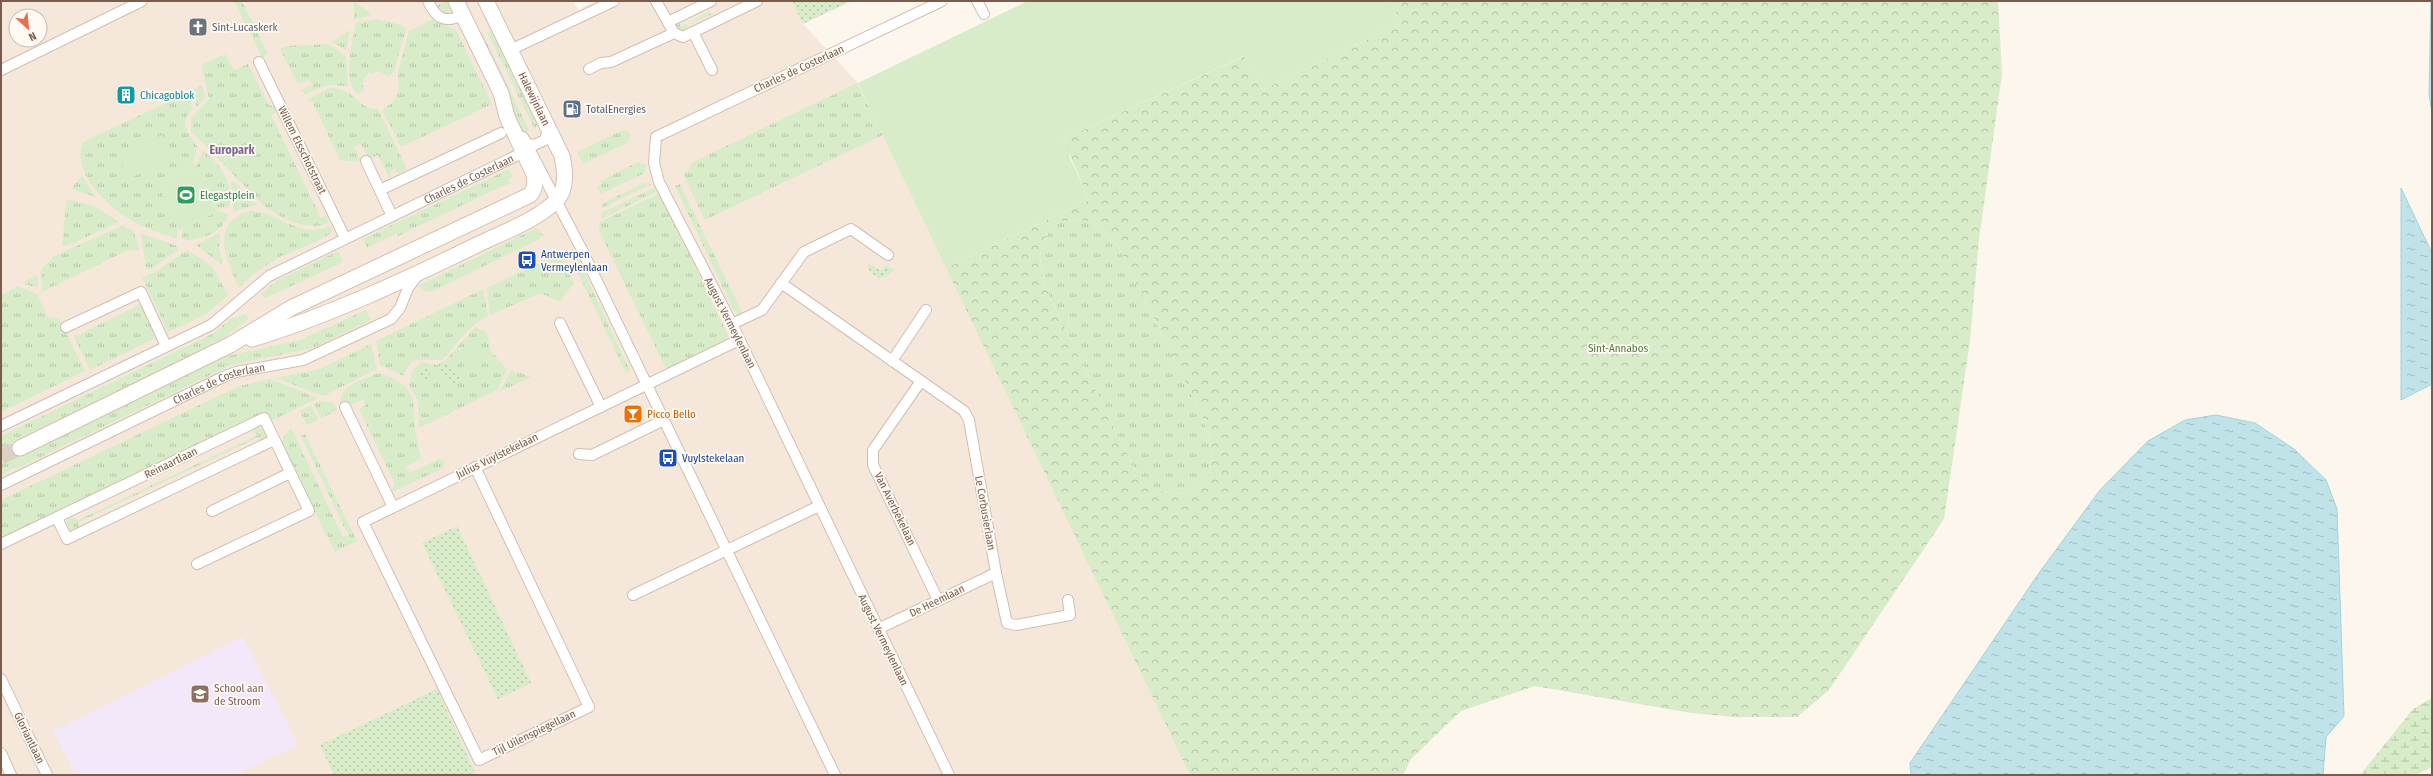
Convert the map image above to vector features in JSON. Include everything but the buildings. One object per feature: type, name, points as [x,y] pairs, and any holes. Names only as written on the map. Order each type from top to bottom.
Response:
[{"type":"main road","points":[[456,1],[463,15]]},
{"type":"main road","name":"Halewijnlaan","points":[[486,1],[564,164],[564,180],[555,196]]},
{"type":"main road","name":"Charles de Costerlaan","points":[[20,448],[230,345],[291,308],[530,195],[534,190],[535,183],[526,148],[507,117],[501,93],[463,15]]},
{"type":"main road","name":"Charles de Costerlaan","points":[[230,345],[300,324],[421,273],[534,217],[555,196]]},
{"type":"street","points":[[428,1],[432,10],[442,18],[450,20],[463,15]]},
{"type":"street","points":[[510,50],[614,1]]},
{"type":"street","points":[[656,1],[674,33],[683,37],[757,1]]},
{"type":"street","points":[[668,22],[711,1]]},
{"type":"street","name":"Charles de Costerlaan","points":[[656,137],[942,1]]},
{"type":"street","points":[[977,1],[984,14]]},
{"type":"street","points":[[2,67],[140,2]]},
{"type":"street","points":[[693,32],[712,70]]},
{"type":"street","points":[[589,69],[611,62],[674,33]]},
{"type":"street","name":"Willem Elsschotstraat","points":[[259,62],[345,238]]},
{"type":"street","points":[[548,128],[545,140],[534,146],[526,148],[555,196],[835,775]]},
{"type":"street","points":[[380,190],[500,133]]},
{"type":"street","name":"August Vermeylenlaan","points":[[656,137],[654,164],[659,182],[732,324],[949,775]]},
{"type":"street","name":"Charles de Costerlaan","points":[[1,426],[211,325],[269,276],[526,148]]},
{"type":"street","points":[[366,161],[392,216]]},
{"type":"street","name":"Charles de Costerlaan","points":[[530,195],[540,190],[555,196]]},
{"type":"street","points":[[732,324],[762,310],[804,252],[851,229],[888,255]]},
{"type":"street","name":"Charles de Costerlaan","points":[[1,485],[223,376],[236,372],[303,360],[391,319],[400,308],[408,288],[421,273]]},
{"type":"street","name":"Le Corbusierlaan","points":[[781,283],[964,411],[970,420],[1004,618],[1011,625],[1070,615],[1068,600]]},
{"type":"street","points":[[66,327],[141,292],[166,346]]},
{"type":"street","points":[[892,361],[926,310]]},
{"type":"street","points":[[560,323],[601,407]]},
{"type":"street","name":"Julius Vuylstekelaan","points":[[363,522],[739,340]]},
{"type":"street","name":"Van Averbekelaan","points":[[921,381],[873,450],[873,465],[938,600]]},
{"type":"street","points":[[345,407],[393,507]]},
{"type":"street","name":"Reinaartlaan","points":[[1,544],[264,418],[309,511],[197,564]]},
{"type":"street","points":[[579,454],[592,455],[664,420]]},
{"type":"street","points":[[57,518],[67,539],[274,440]]},
{"type":"street","name":"Tijl Uilenspiegellaan","points":[[363,522],[479,760],[589,707],[475,467]]},
{"type":"street","points":[[212,511],[290,473]]},
{"type":"street","points":[[633,595],[819,506]]},
{"type":"street","name":"De Heemlaan","points":[[878,629],[996,573]]},
{"type":"street","name":"Gloriantlaan","points":[[1,679],[47,775]]},
{"type":"street","points":[[1,753],[11,775]]},
{"type":"shaded area","points":[[1,1],[573,1],[578,10],[595,1],[792,1],[803,24],[858,83],[1190,775],[1,775]]},
{"type":"shaded area","name":"School aan de Stroom","points":[[243,637],[298,745],[234,775],[75,775],[53,731]]},
{"type":"green space","points":[[234,1],[242,1],[268,54],[262,58]]},
{"type":"green space","points":[[354,1],[372,15],[354,19]]},
{"type":"green space","points":[[447,1],[451,8],[450,12],[447,14],[434,7]]},
{"type":"green space","points":[[792,1],[852,1],[803,24]]},
{"type":"green space","points":[[1028,1],[1391,1],[1401,23],[1262,90],[1244,56],[1063,139],[1089,200],[946,268],[858,83]]},
{"type":"green space","name":"Sint-Annabos","points":[[1391,1],[1998,1],[2002,74],[1979,239],[1970,341],[1944,519],[1829,690],[1797,717],[1736,717],[1691,713],[1535,686],[1461,711],[1411,759],[1403,775],[1190,775],[946,268],[1089,200],[1063,139],[1245,56],[1262,90],[1401,23]],"holes":[[[1085,220],[1104,231],[1118,246],[1201,413],[1212,452],[1212,459],[1208,474],[1192,493],[1173,493],[1159,490],[1148,482],[1134,468],[1051,300],[1046,286],[1040,262],[1041,247],[1047,235],[1060,221]]]},
{"type":"green space","points":[[710,11],[711,15],[688,24],[686,32],[676,29],[677,22],[681,19],[680,25],[683,26]]},
{"type":"green space","points":[[377,19],[402,25],[406,29],[394,71],[388,77],[379,71],[371,74],[369,72],[361,84],[364,91],[358,93],[353,89],[350,82],[349,72],[356,23]]},
{"type":"green space","points":[[433,19],[456,30],[492,104],[401,147],[382,110],[393,102],[399,90],[398,72],[409,31]]},
{"type":"green space","points":[[350,30],[346,50],[332,42]]},
{"type":"green space","points":[[493,31],[540,125],[534,128],[487,32]]},
{"type":"green space","points":[[483,34],[529,130],[523,133],[479,41],[480,35]]},
{"type":"green space","points":[[328,44],[346,56],[348,86],[327,85],[305,94],[301,90],[312,85],[310,80],[298,84],[280,49],[286,46]]},
{"type":"green space","points":[[225,54],[234,70],[248,64],[269,105],[277,107],[279,111],[271,115],[321,218],[326,216],[329,223],[312,226],[295,223],[264,206],[191,131],[191,118],[209,99],[201,65]]},
{"type":"green space","points":[[857,83],[883,135],[705,220],[683,174],[688,171],[691,163]]},
{"type":"green space","points":[[202,85],[206,97],[197,107],[191,91]]},
{"type":"green space","points":[[330,88],[345,91],[365,106],[378,109],[407,169],[398,174],[395,169],[390,172],[392,177],[389,178],[378,155],[369,159],[361,144],[354,147],[362,162],[340,160],[312,101],[309,102],[308,99]]},
{"type":"green space","points":[[187,93],[193,109],[186,118],[186,128],[197,146],[193,165],[157,182],[177,225],[177,239],[142,226],[108,203],[89,180],[83,167],[80,155],[83,142]]},
{"type":"green space","points":[[623,130],[630,133],[629,142],[583,164],[577,152]]},
{"type":"green space","points":[[162,135],[173,157],[129,179],[118,157]]},
{"type":"green space","points":[[203,151],[215,161],[225,175],[231,199],[229,207],[216,209],[196,167]]},
{"type":"green space","points":[[638,162],[646,165],[645,173],[601,194],[597,186],[602,184],[600,181]]},
{"type":"green space","name":"Elegastplein","points":[[195,164],[217,212],[179,230],[157,182]]},
{"type":"green space","points":[[509,169],[513,177],[508,180],[509,183],[398,236],[397,233],[367,248],[363,239]]},
{"type":"green space","points":[[82,176],[96,197],[71,189]]},
{"type":"green space","points":[[234,181],[257,205],[235,211],[233,210],[231,182]]},
{"type":"green space","points":[[644,183],[652,184],[602,208],[603,203]]},
{"type":"green space","points":[[680,184],[743,314],[740,315],[734,311],[675,186]]},
{"type":"green space","points":[[656,187],[658,191],[601,219],[601,213]]},
{"type":"green space","points":[[660,193],[729,338],[666,369],[599,231],[600,222]]},
{"type":"green space","points":[[68,199],[96,207],[119,222],[67,246],[62,245],[66,201]]},
{"type":"green space","points":[[250,211],[270,215],[289,224],[308,230],[329,226],[333,230],[323,238],[273,261],[252,275],[239,288],[229,266],[224,243],[225,233],[229,224],[237,216]]},
{"type":"green space","points":[[217,212],[224,212],[228,215],[222,226],[217,230],[205,237],[192,240],[185,240],[182,238],[183,228]]},
{"type":"green space","points":[[1085,220],[1104,231],[1118,246],[1201,413],[1209,435],[1212,459],[1207,477],[1192,493],[1173,493],[1159,490],[1148,482],[1134,468],[1048,293],[1040,262],[1041,247],[1045,237],[1060,221]]},
{"type":"green space","points":[[122,226],[133,230],[140,251],[128,250],[42,292],[41,269],[54,256]]},
{"type":"green space","points":[[536,228],[543,234],[540,239],[433,291],[426,292],[418,286]]},
{"type":"green space","points":[[141,233],[177,246],[179,249],[151,269],[146,269]]},
{"type":"green space","points":[[220,233],[219,249],[223,262],[221,264],[196,245]]},
{"type":"green space","points":[[187,250],[212,266],[228,295],[206,314],[168,332],[142,277],[155,272]]},
{"type":"green space","points":[[338,251],[343,262],[266,298],[262,296],[262,293],[278,280]]},
{"type":"green space","points":[[560,253],[574,283],[561,300],[557,301],[541,293],[490,315],[487,288]]},
{"type":"green space","points":[[576,254],[630,371],[626,373],[570,257]]},
{"type":"green space","points":[[870,264],[881,271],[886,265],[894,270],[885,277],[879,278],[870,272],[867,265]]},
{"type":"green space","points":[[37,275],[38,288],[24,284],[24,282]]},
{"type":"green space","points":[[18,286],[37,294],[48,317],[59,318],[85,371],[1,412],[1,295]]},
{"type":"green space","points":[[483,289],[488,316],[468,330],[442,360],[415,360],[411,362],[403,376],[380,365],[376,341]]},
{"type":"green space","points":[[141,304],[158,337],[90,370],[74,337]]},
{"type":"green space","points":[[366,310],[371,320],[313,348],[231,365],[16,469],[14,467],[1,476],[1,436],[214,333],[229,320],[246,314],[248,319],[224,338],[213,343],[214,345],[12,442],[19,456],[227,356],[300,340]]},
{"type":"green space","points":[[475,327],[487,332],[490,350],[507,370],[497,390],[419,428],[418,401],[409,385],[412,371],[421,362],[437,365],[446,360]]},
{"type":"green space","points":[[467,340],[481,342],[477,372],[463,370]]},
{"type":"green space","points":[[371,344],[377,369],[323,396],[276,378],[319,369]]},
{"type":"green space","points":[[445,362],[450,364],[462,380],[454,383],[437,368]]},
{"type":"green space","points":[[426,368],[429,369],[429,379],[422,380],[419,379],[418,372],[419,369]]},
{"type":"green space","points":[[511,370],[532,377],[500,391]]},
{"type":"green space","points":[[378,373],[393,378],[405,386],[413,398],[415,429],[421,459],[406,466],[409,473],[439,459],[444,461],[443,468],[390,493],[395,484],[359,409],[366,405],[363,399],[342,409],[340,401],[345,390],[351,385]]},
{"type":"green space","points":[[270,379],[318,398],[271,421],[266,412],[1,538],[1,500],[239,386]]},
{"type":"green space","points":[[321,401],[333,403],[338,410],[321,418],[314,404]]},
{"type":"green space","points":[[311,405],[318,420],[307,425],[300,411]]},
{"type":"green space","points":[[259,428],[265,430],[267,436],[258,443],[259,437],[79,522],[78,529],[71,530],[66,527],[66,521],[72,517],[78,520],[258,435],[252,431]]},
{"type":"green space","points":[[291,428],[343,537],[348,535],[301,436],[305,434],[357,541],[335,552],[282,445],[283,437]]},
{"type":"green space","points":[[457,526],[531,683],[498,699],[422,543]]},
{"type":"green space","points":[[437,689],[476,775],[334,775],[320,745]]},
{"type":"green space","points":[[2432,698],[2432,767],[2416,775],[2360,775],[2413,709]]},
{"type":"water","points":[[2432,1],[2432,112],[2429,95]]},
{"type":"water","points":[[2401,188],[2432,253],[2432,384],[2401,400]]},
{"type":"water","points":[[2216,415],[2255,423],[2294,449],[2326,480],[2337,509],[2344,716],[2326,737],[2323,775],[1911,775],[1910,763],[2039,573],[2100,490],[2148,441],[2185,420]]},
{"type":"tunnel","points":[[1,457],[20,448]]},
{"type":"place","name":"Sint-Lucaskerk","points":[[198,27]]},
{"type":"place","name":"Chicagoblok","points":[[126,95]]},
{"type":"place","name":"TotalEnergies","points":[[572,109]]},
{"type":"place","name":"Elegastplein","points":[[186,195]]},
{"type":"place","name":"Antwerpen Vermeylenlaan","points":[[527,260]]},
{"type":"place","name":"Picco Bello","points":[[633,414]]},
{"type":"place","name":"Vuylstekelaan","points":[[668,458]]},
{"type":"place","name":"School aan de Stroom","points":[[200,694]]},
{"type":"district","name":"Europark","points":[[232,150]]}]
